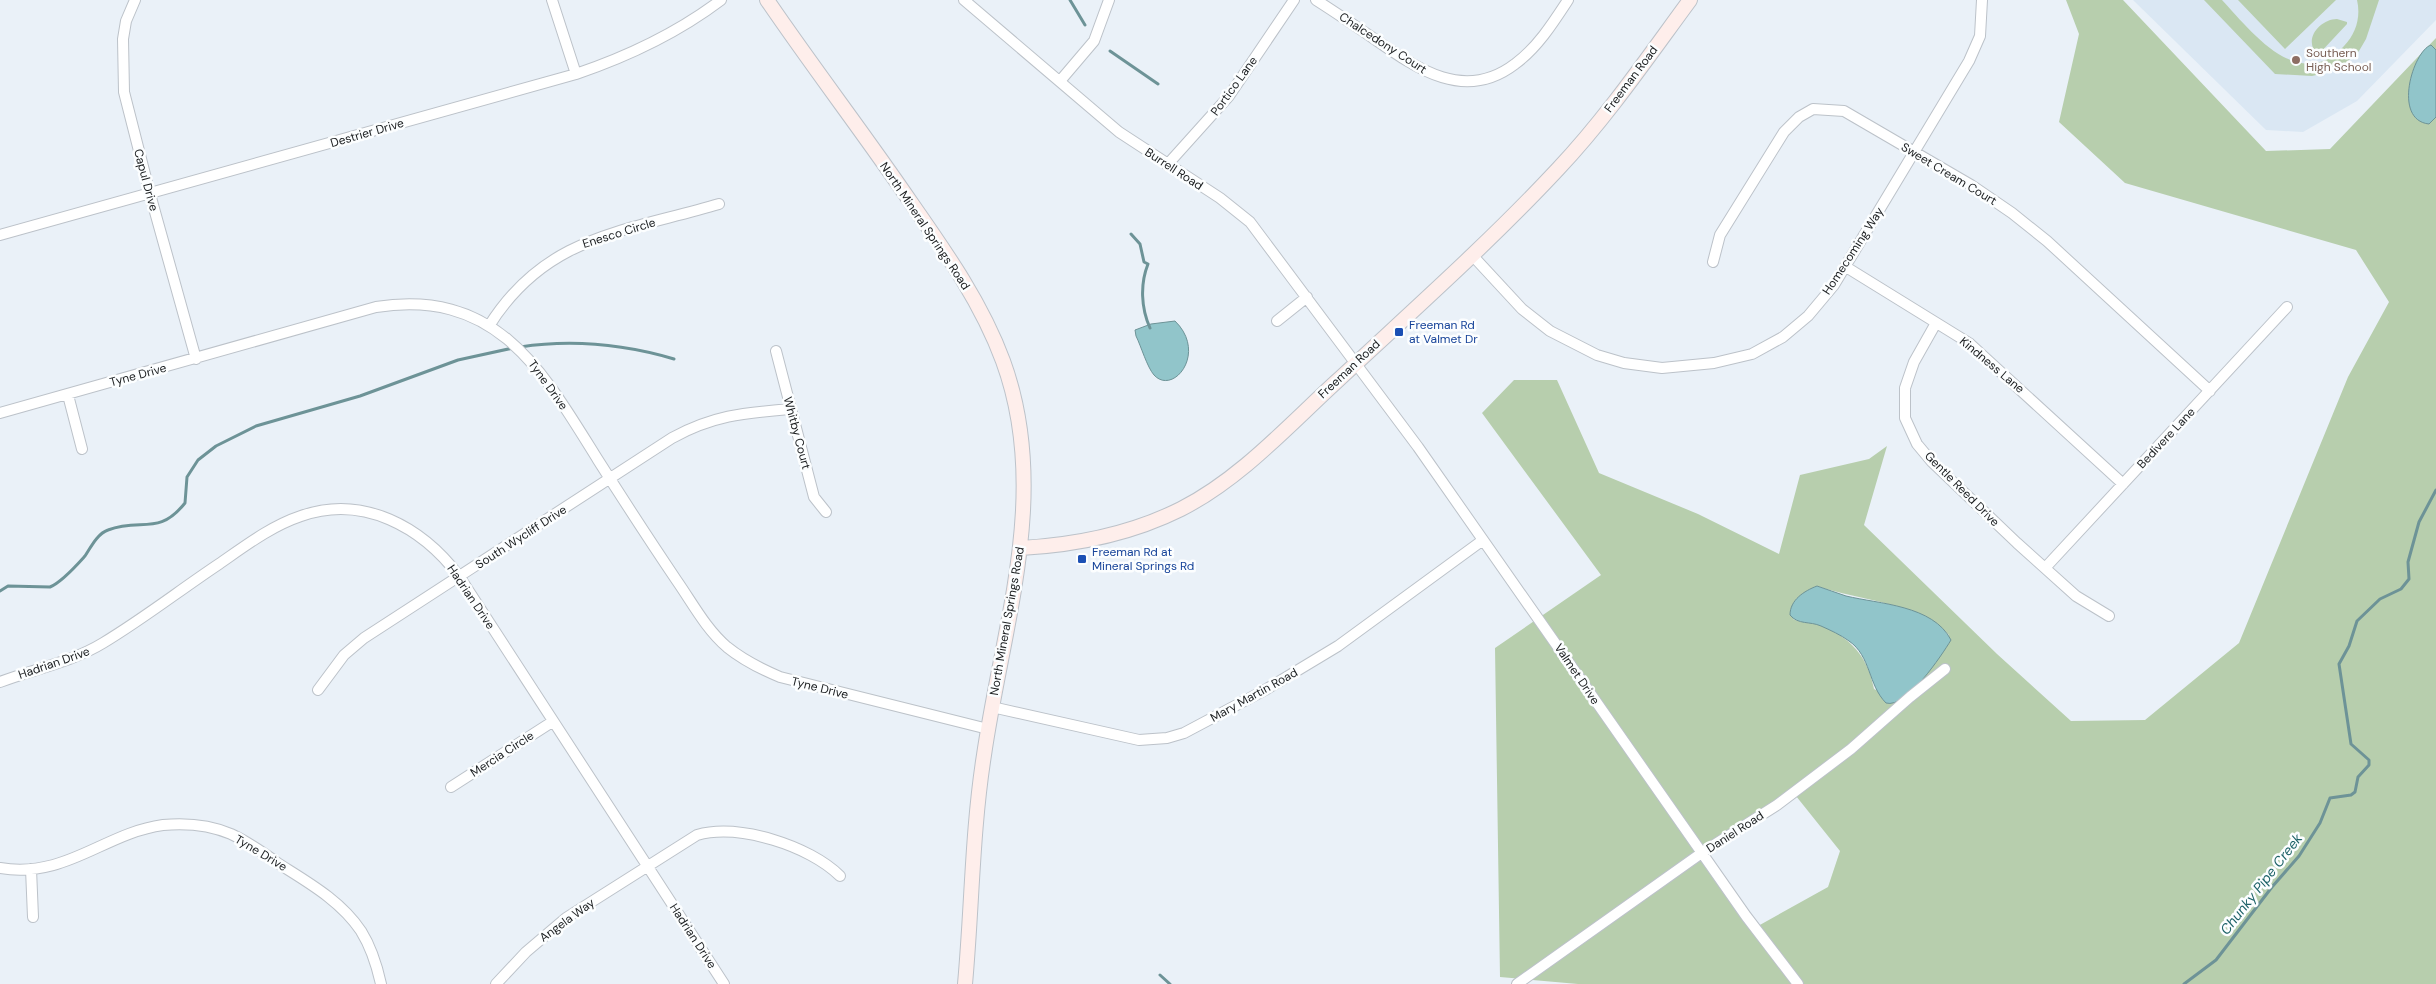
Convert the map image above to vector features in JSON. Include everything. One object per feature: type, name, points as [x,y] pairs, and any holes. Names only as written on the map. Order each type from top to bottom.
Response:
[{"type":"street","name":"Capul Drive","points":[[135,0],[124,30],[122,75],[127,107],[196,359]]},
{"type":"street","points":[[552,0],[576,74]]},
{"type":"street","name":"Destrier Drive","points":[[0,235],[576,74],[612,62],[665,38],[720,0]]},
{"type":"street","name":"North Mineral Springs Road","points":[[767,0],[945,251],[992,336],[1006,369],[1017,412],[1021,439],[1024,488],[1021,548],[1006,640],[988,729],[978,801],[966,984]]},
{"type":"street","name":"Burrell Road","points":[[964,0],[1120,132],[1167,165],[1220,198],[1250,222],[1355,364]]},
{"type":"street","points":[[1060,81],[1094,40],[1109,0]]},
{"type":"street","name":"Portico Lane","points":[[1167,165],[1172,156],[1223,103],[1294,0]]},
{"type":"street","name":"Chalcedony Court","points":[[1316,0],[1407,61],[1432,75],[1451,80],[1473,81],[1496,74],[1514,65],[1534,47],[1568,0]]},
{"type":"street","name":"Freeman Road","points":[[1021,548],[1047,546],[1146,524],[1200,498],[1255,456],[1472,255],[1559,168],[1600,120],[1690,0]]},
{"type":"street","name":"Homecoming Way","points":[[1472,255],[1522,309],[1562,338],[1597,355],[1624,363],[1662,368],[1714,363],[1750,354],[1783,337],[1808,316],[1846,267],[1969,61],[1980,36],[1982,0]]},
{"type":"street","name":"Sweet Cream Court","points":[[1713,262],[1720,236],[1770,152],[1799,117],[1812,109],[1844,111],[1971,185],[2047,241],[2210,391]]},
{"type":"street","name":"Enesco Circle","points":[[489,326],[507,300],[525,280],[569,249],[602,237],[719,204]]},
{"type":"street","name":"Kindness Lane","points":[[1846,267],[1969,343],[2123,484]]},
{"type":"street","points":[[1277,320],[1307,297]]},
{"type":"street","name":"Tyne Drive","points":[[0,413],[327,321],[397,304],[416,303],[439,307],[489,326],[518,348],[543,374],[708,628],[741,658],[780,677],[988,729]]},
{"type":"street","name":"Bedivere Lane","points":[[2046,568],[2287,307]]},
{"type":"street","name":"Gentle Reed Drive","points":[[1936,323],[1914,362],[1905,388],[1904,418],[1918,444],[1932,462],[2076,596],[2109,616]]},
{"type":"street","name":"Whitby Court","points":[[776,351],[814,497],[826,512]]},
{"type":"street","name":"Valmet Drive","points":[[1355,364],[1418,447],[1746,916],[1798,984]]},
{"type":"street","points":[[68,395],[82,449]]},
{"type":"street","name":"South Wycliff Drive","points":[[318,690],[336,664],[353,647],[672,438],[706,421],[740,414],[791,409]]},
{"type":"street","name":"Hadrian Drive","points":[[0,682],[95,648],[275,527],[314,512],[356,510],[387,518],[421,536],[443,556],[459,576],[552,722],[724,984]]},
{"type":"street","name":"Mary Martin Road","points":[[992,707],[1139,740],[1167,738],[1184,733],[1266,690],[1313,662],[1400,602],[1483,540]]},
{"type":"street","name":"Daniel Road","points":[[1517,984],[1703,852],[1778,805],[1851,750],[1910,697],[1945,669]]},
{"type":"street","name":"Mercia Circle","points":[[451,787],[552,722]]},
{"type":"street","name":"Tyne Drive","points":[[0,868],[46,868],[75,859],[124,836],[156,827],[187,825],[220,830],[241,839],[264,853],[340,906],[361,931],[368,945],[381,984]]},
{"type":"street","name":"Angela Way","points":[[496,984],[546,934],[580,909],[697,835],[720,831],[751,834],[820,859],[840,876]]},
{"type":"street","points":[[31,869],[33,917]]},
{"type":"shaded area","name":"Southern High School","points":[[2133,0],[2436,0],[2436,20],[2357,101],[2303,132],[2266,130]]},
{"type":"green space","points":[[2066,0],[2123,0],[2266,151],[2330,149],[2436,38],[2436,984],[1578,984],[1500,977],[1495,648],[1601,575],[1482,413],[1514,380],[1557,380],[1599,473],[1698,514],[1779,554],[1800,475],[1869,459],[1887,446],[1864,525],[1997,654],[2071,721],[2145,720],[2239,643],[2348,377],[2389,302],[2356,250],[2125,183],[2059,122],[2079,34]],"holes":[[[1817,586],[1886,603],[1920,615],[1949,635],[1940,656],[1922,678],[1899,701],[1874,689],[1867,667],[1849,642],[1819,625],[1793,619]],[[1796,796],[1840,851],[1828,887],[1758,926],[1708,854]]]},
{"type":"green space","points":[[2204,0],[2222,0],[2261,41],[2277,53],[2293,61],[2310,64],[2327,59],[2344,46],[2352,36],[2358,19],[2357,0],[2379,0],[2366,39],[2359,51],[2347,62],[2329,72],[2312,76],[2275,74]]},
{"type":"green space","points":[[2238,0],[2336,0],[2285,49]]},
{"type":"green space","points":[[2337,19],[2347,22],[2347,24],[2318,55],[2312,43],[2315,31],[2319,26]]},
{"type":"water","points":[[2431,45],[2436,50],[2436,117],[2429,124],[2418,120],[2411,111],[2409,85],[2418,59],[2424,50]]},
{"type":"water","points":[[1175,321],[1184,333],[1188,346],[1188,358],[1178,376],[1170,380],[1162,380],[1154,375],[1149,367],[1135,330],[1151,324]]},
{"type":"water","points":[[1817,586],[1846,596],[1889,604],[1919,613],[1932,619],[1943,628],[1951,640],[1932,668],[1913,690],[1894,703],[1886,703],[1876,688],[1862,654],[1856,647],[1832,631],[1817,625],[1800,622],[1790,615],[1795,601],[1807,591]]},
{"type":"waterway","points":[[1070,0],[1085,25]]},
{"type":"waterway","points":[[1110,51],[1158,84]]},
{"type":"waterway","points":[[1131,234],[1140,244],[1144,262],[1148,264],[1145,272],[1143,304],[1150,328]]},
{"type":"waterway","points":[[520,347],[559,343],[598,344],[674,359]]},
{"type":"waterway","points":[[0,591],[8,586],[50,587],[73,569],[85,556],[97,538],[104,532],[130,525],[157,523],[166,520],[185,503],[187,477],[198,460],[216,446],[256,426],[360,396],[458,360],[513,348]]},
{"type":"waterway","name":"Chunky Pipe Creek","points":[[2184,984],[2216,960],[2272,887],[2299,856],[2320,823],[2330,798],[2351,795],[2355,792],[2358,777],[2369,765],[2369,760],[2351,744],[2339,664],[2349,646],[2357,621],[2380,599],[2401,589],[2409,579],[2408,562],[2419,522],[2436,490]]},
{"type":"waterway","points":[[1160,975],[1170,984]]},
{"type":"place","name":"Southern High School","points":[[2296,60]]},
{"type":"place","name":"Freeman Rd at Valmet Dr","points":[[1399,332]]},
{"type":"place","name":"Freeman Rd at Mineral Springs Rd","points":[[1082,559]]}]
